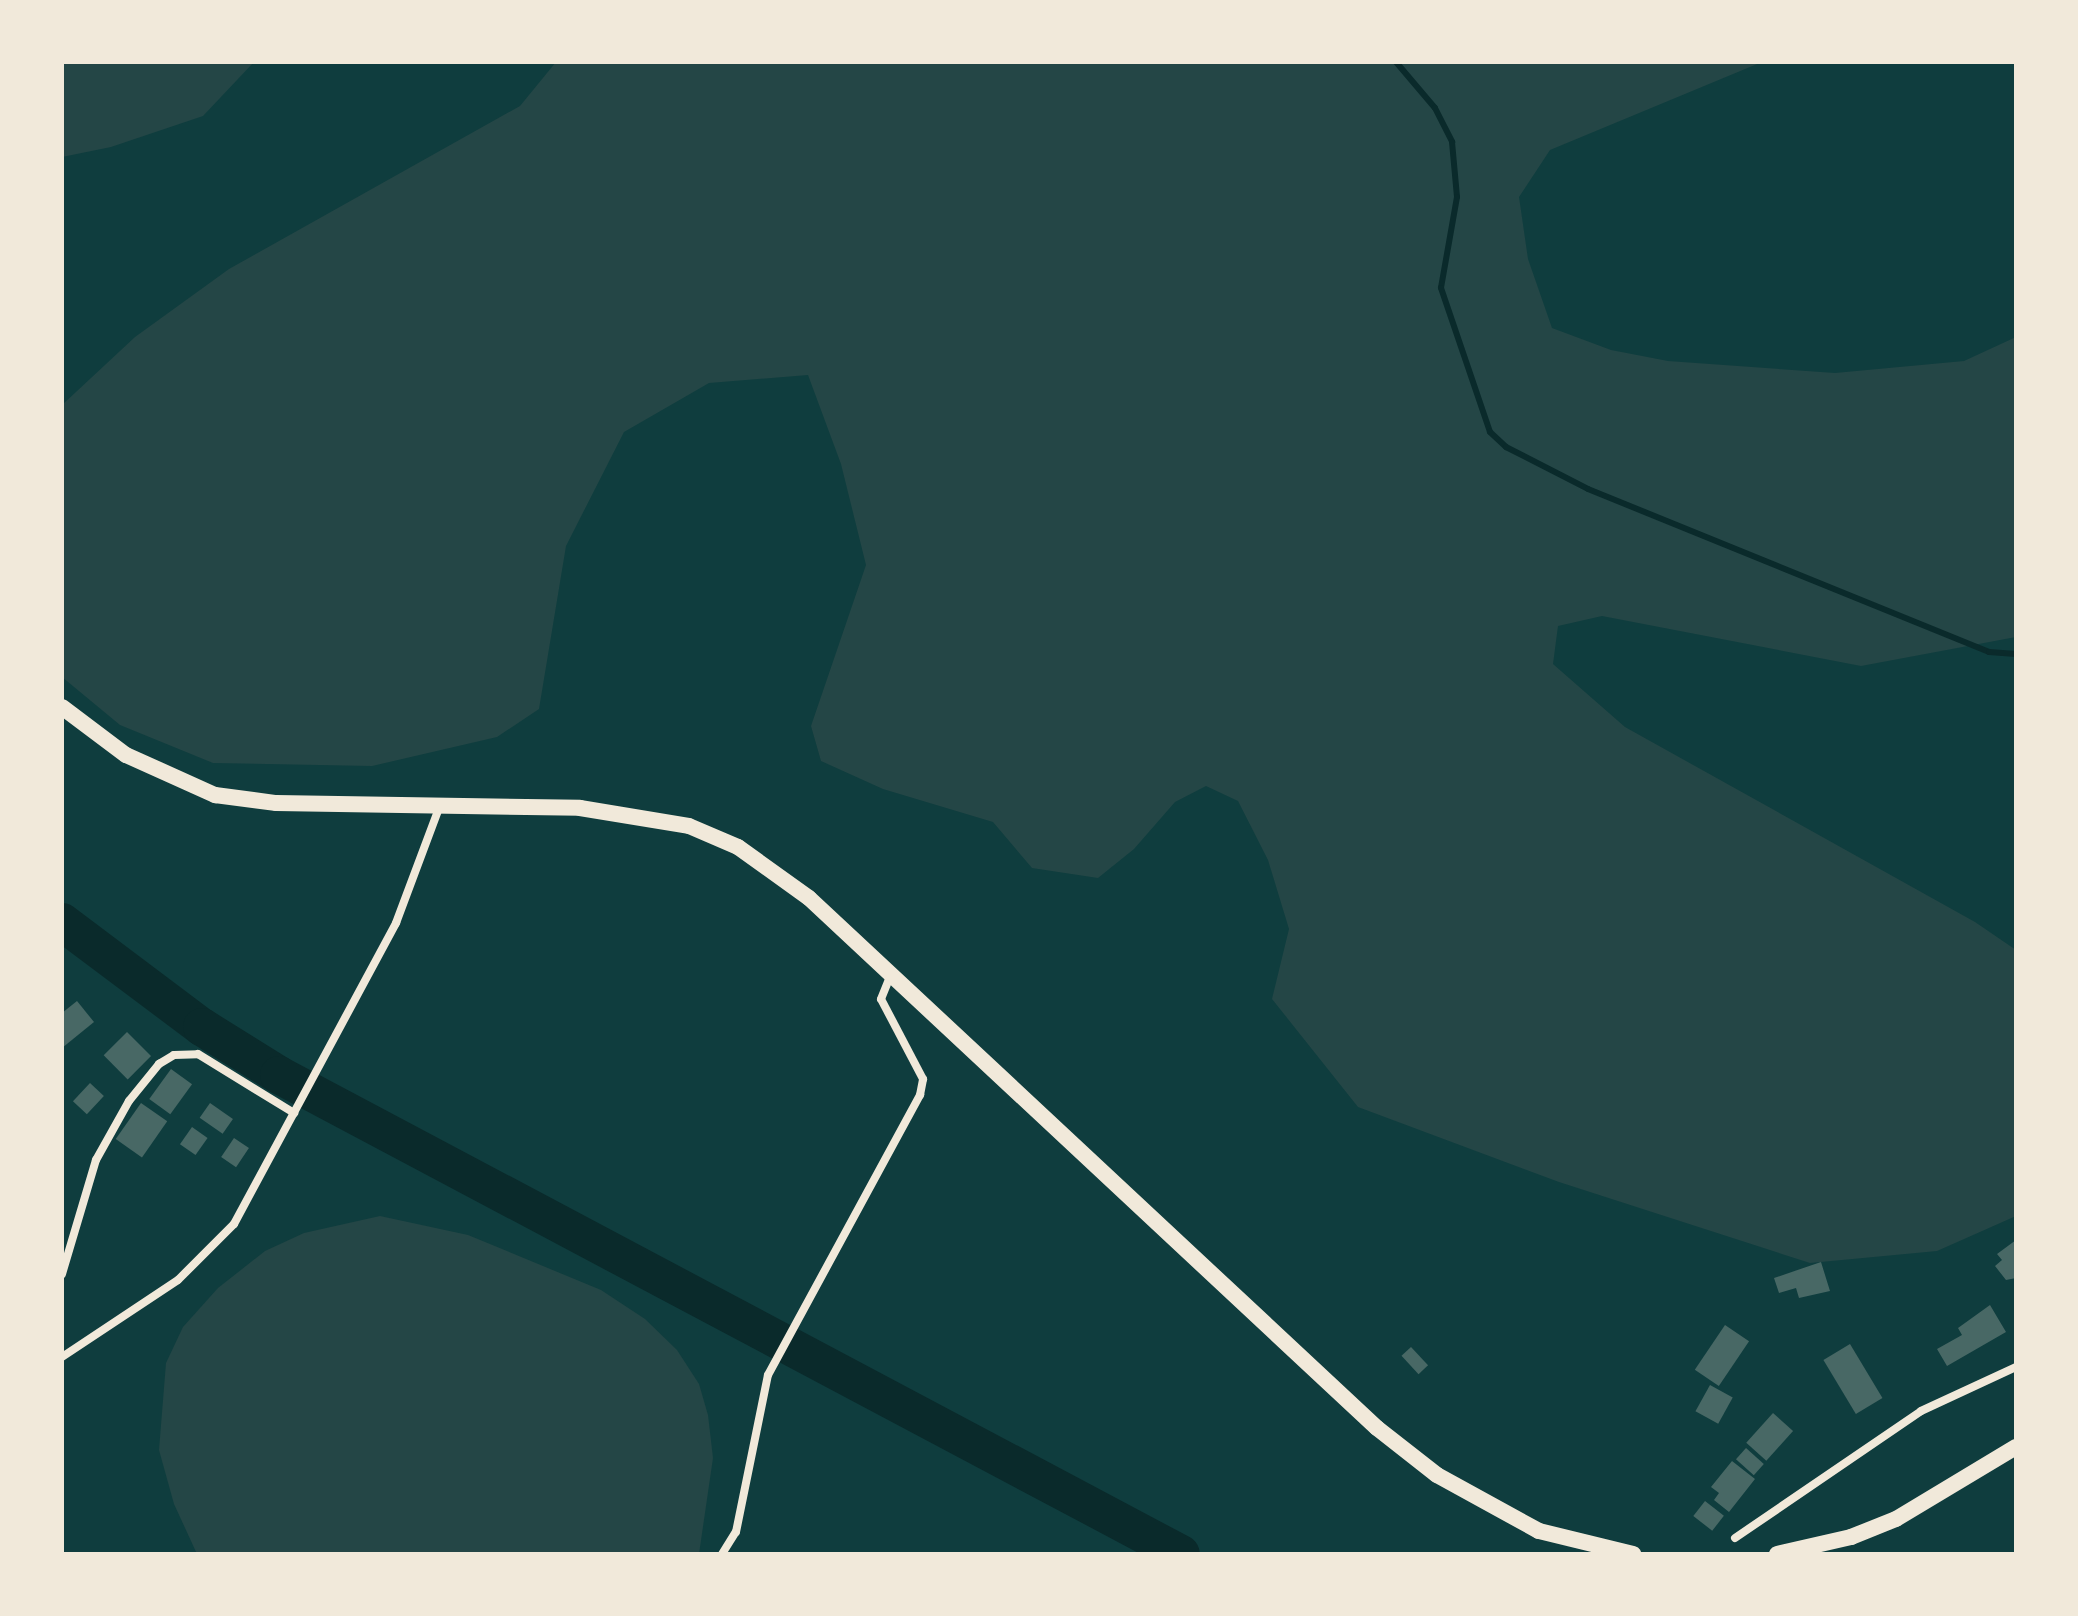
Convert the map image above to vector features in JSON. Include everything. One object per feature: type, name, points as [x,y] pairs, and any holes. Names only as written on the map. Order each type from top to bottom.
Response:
[{"type":"highway","points":[[62,707],[126,755],[215,795],[276,803],[580,808],[689,826],[738,847],[775,872],[891,974],[1377,1428],[1425,1466],[1539,1531],[1633,1554]]},
{"type":"highway","points":[[1777,1554],[1851,1537],[1896,1519],[2016,1447]]},
{"type":"street","points":[[62,1357],[205,1257],[234,1224],[396,923],[439,808]]},
{"type":"street","points":[[722,1554],[736,1532],[768,1375],[920,1095],[923,1079],[881,999],[891,974]]},
{"type":"street","points":[[62,1274],[96,1160],[129,1101],[159,1064],[174,1055],[198,1054],[294,1113]]},
{"type":"street","points":[[1735,1538],[1921,1411],[2015,1368]]},
{"type":"shaded area","points":[[62,62],[254,62],[203,116],[111,147],[62,157]]},
{"type":"shaded area","points":[[556,62],[1762,62],[1550,150],[1519,197],[1528,259],[1552,328],[1611,350],[1668,361],[1835,373],[1964,361],[2016,337],[2016,637],[1861,666],[1602,616],[1558,626],[1553,664],[1625,727],[1975,922],[2016,950],[2016,1216],[1937,1251],[1810,1263],[1559,1182],[1358,1107],[1272,999],[1289,929],[1268,860],[1238,801],[1206,786],[1175,802],[1134,849],[1098,878],[1032,868],[993,822],[883,789],[821,761],[811,726],[866,565],[841,464],[808,375],[709,383],[624,432],[566,546],[539,709],[497,737],[372,766],[213,763],[120,725],[62,677],[62,405],[135,337],[229,269],[520,106]]},
{"type":"shaded area","points":[[380,1216],[468,1235],[601,1290],[645,1319],[677,1350],[699,1384],[708,1415],[713,1458],[699,1554],[197,1554],[174,1504],[159,1450],[166,1363],[183,1327],[218,1288],[265,1251],[304,1233]]},
{"type":"building","points":[[77,1001],[94,1022],[62,1048],[62,1013]]},
{"type":"building","points":[[127,1032],[151,1056],[128,1079],[104,1055]]},
{"type":"building","points":[[171,1069],[192,1084],[170,1114],[149,1099]]},
{"type":"building","points":[[90,1083],[104,1096],[87,1114],[73,1101]]},
{"type":"building","points":[[141,1103],[167,1121],[142,1157],[116,1139]]},
{"type":"building","points":[[210,1103],[233,1119],[223,1134],[200,1118]]},
{"type":"building","points":[[192,1127],[208,1138],[196,1155],[180,1144]]},
{"type":"building","points":[[234,1138],[249,1148],[236,1167],[221,1157]]},
{"type":"building","points":[[2016,1240],[2016,1278],[2006,1280],[1995,1266],[2002,1260],[1997,1254]]},
{"type":"building","points":[[1821,1262],[1830,1291],[1799,1298],[1796,1288],[1779,1293],[1774,1278]]},
{"type":"building","points":[[1990,1305],[2006,1332],[1947,1366],[1937,1349],[1962,1335],[1958,1328]]},
{"type":"building","points":[[1725,1325],[1749,1341],[1719,1386],[1695,1370]]},
{"type":"building","points":[[1850,1344],[1882,1398],[1856,1414],[1823,1360]]},
{"type":"building","points":[[1411,1347],[1428,1365],[1419,1374],[1401,1356]]},
{"type":"building","points":[[1710,1385],[1733,1398],[1718,1424],[1695,1411]]},
{"type":"building","points":[[1773,1413],[1793,1431],[1766,1461],[1746,1443]]},
{"type":"building","points":[[1746,1448],[1764,1464],[1754,1475],[1736,1459]]},
{"type":"building","points":[[1732,1461],[1755,1479],[1729,1512],[1714,1500],[1719,1493],[1711,1487]]},
{"type":"building","points":[[1705,1501],[1724,1516],[1712,1531],[1693,1516]]},
{"type":"waterway","points":[[1396,62],[1435,108],[1452,142],[1457,197],[1441,288],[1490,432],[1506,447],[1588,489],[1989,652],[2016,654]]},
{"type":"waterway","points":[[62,922],[202,1027],[279,1075],[1181,1554]]}]
